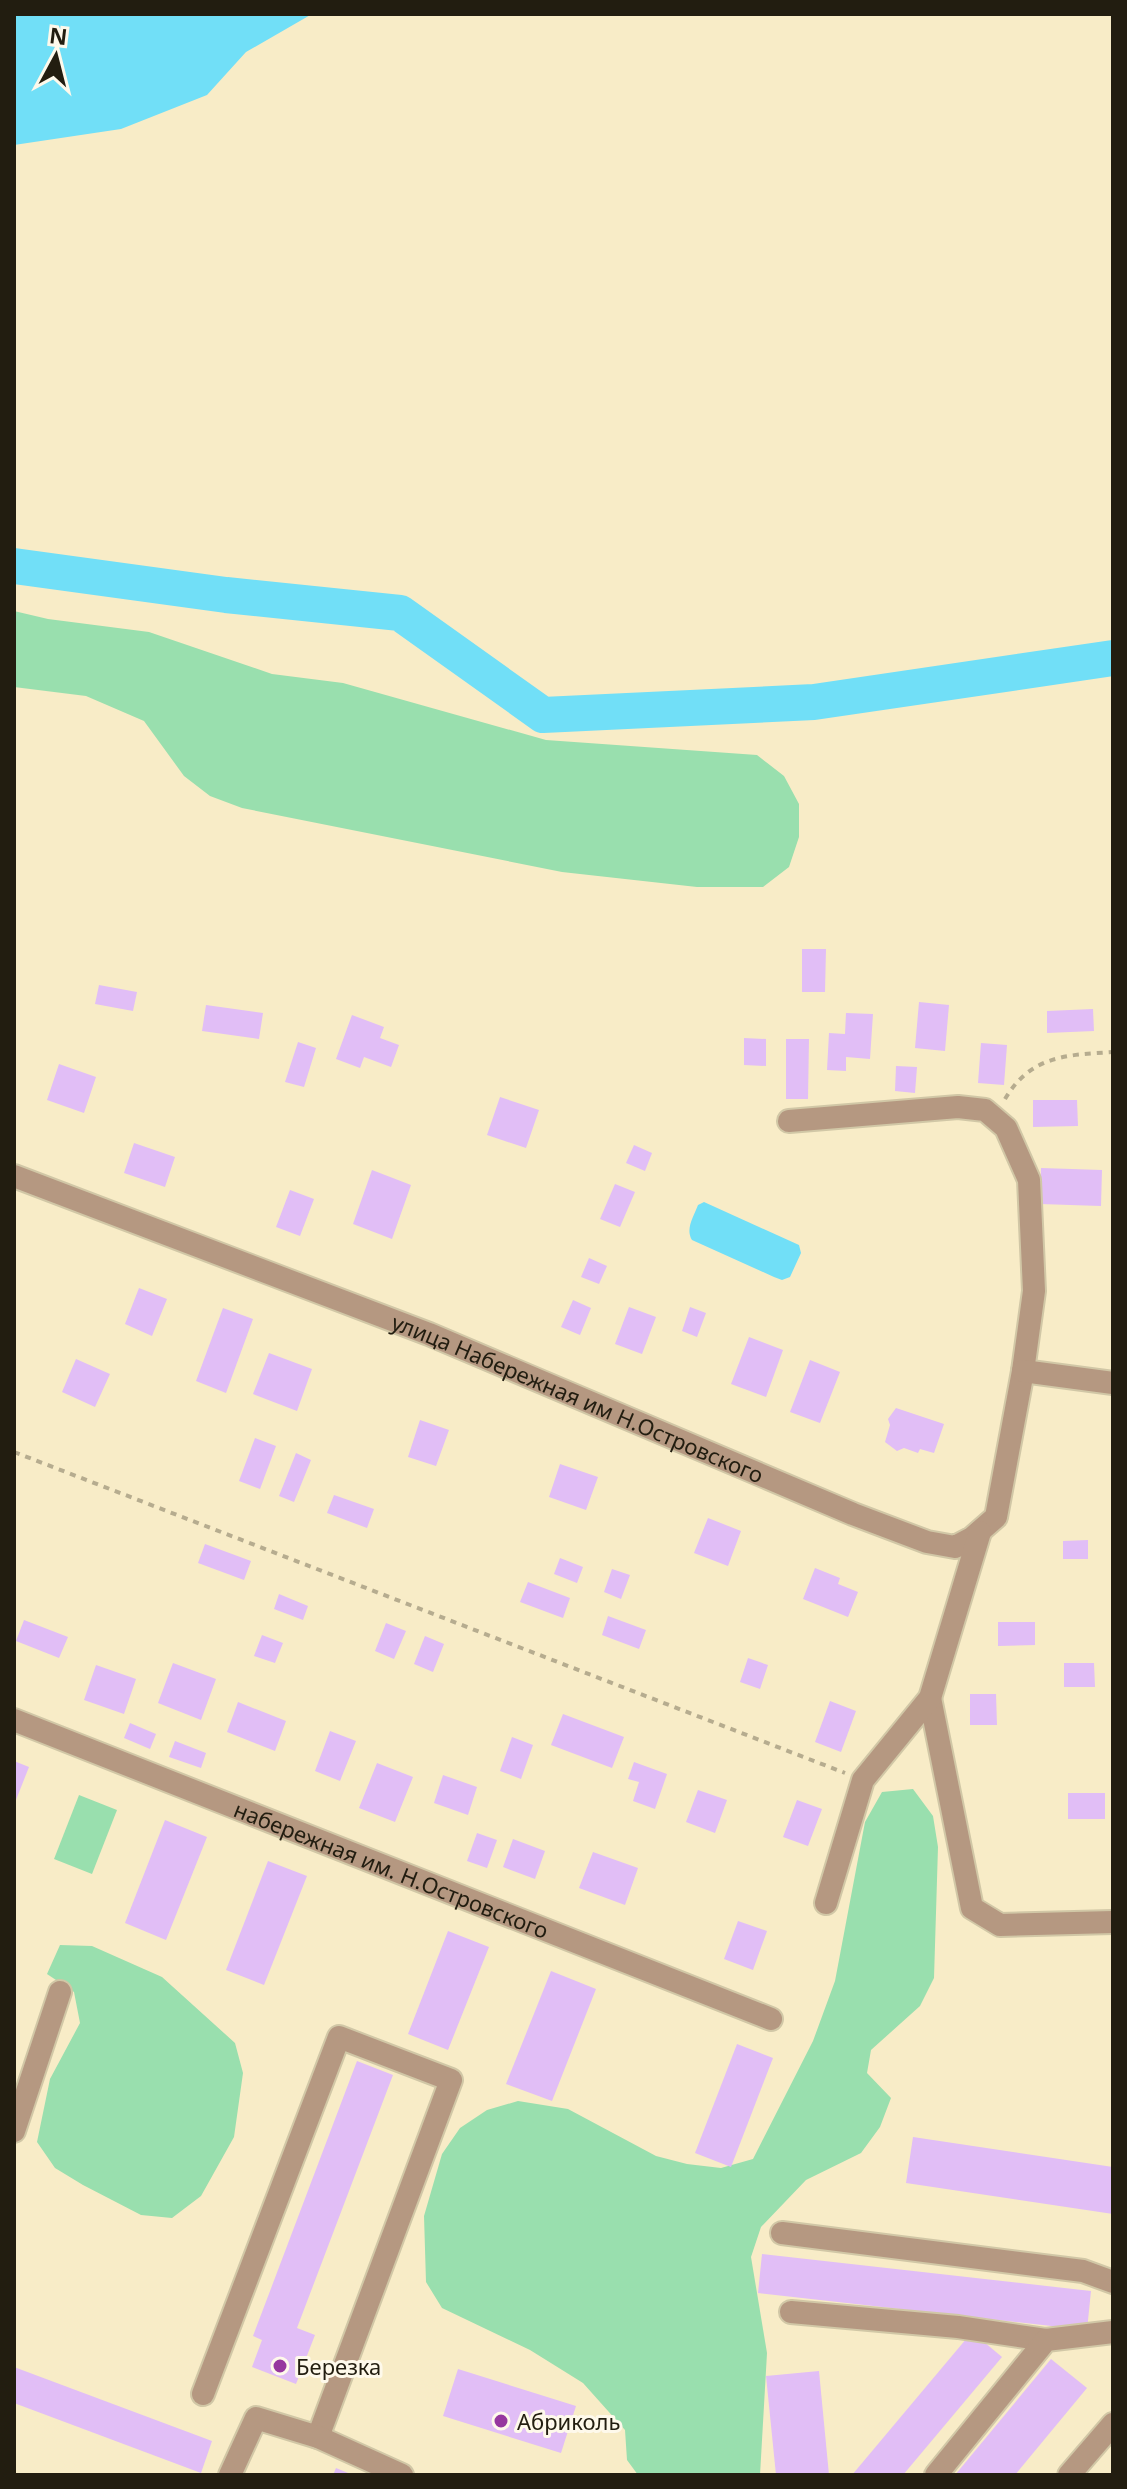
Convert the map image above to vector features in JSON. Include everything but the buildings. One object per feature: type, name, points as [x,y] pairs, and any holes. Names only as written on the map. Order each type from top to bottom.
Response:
[{"type":"street","points":[[789,1121],[958,1107],[985,1110],[1006,1128],[1029,1180],[1034,1291],[1023,1371],[996,1517],[980,1532],[930,1698],[863,1780],[826,1903]]},
{"type":"street","name":"улица Набережная им Н.Островского","points":[[14,1176],[429,1334],[853,1514],[927,1542],[955,1547],[980,1532]]},
{"type":"street","points":[[1023,1371],[1113,1383]]},
{"type":"street","points":[[930,1698],[972,1908],[1000,1925],[1113,1922]]},
{"type":"street","name":"набережная им. Н.Островского","points":[[14,1720],[771,2019]]},
{"type":"street","points":[[14,2131],[60,1992]]},
{"type":"street","points":[[203,2394],[339,2037],[451,2080],[318,2437]]},
{"type":"street","points":[[782,2233],[1083,2271],[1113,2282]]},
{"type":"street","points":[[791,2312],[958,2327],[1046,2340],[1113,2332]]},
{"type":"street","points":[[936,2475],[1046,2340]]},
{"type":"street","points":[[230,2475],[256,2418],[318,2437],[402,2475]]},
{"type":"street","points":[[1069,2475],[1113,2424]]},
{"type":"path","points":[[994,1118],[1023,1074],[1041,1063],[1072,1055],[1113,1052]]},
{"type":"path","points":[[14,1452],[863,1780]]},
{"type":"green space","points":[[14,611],[48,619],[149,632],[272,674],[343,683],[546,740],[757,755],[784,776],[799,804],[799,837],[789,867],[763,887],[697,887],[562,872],[242,808],[210,796],[184,776],[144,721],[86,696],[14,687]]},
{"type":"green space","points":[[913,1789],[933,1816],[938,1847],[934,1978],[920,2006],[871,2050],[867,2073],[891,2098],[880,2127],[861,2153],[806,2180],[761,2227],[751,2257],[767,2353],[760,2475],[638,2475],[627,2460],[625,2430],[583,2383],[530,2350],[442,2308],[426,2282],[424,2216],[442,2154],[460,2128],[487,2110],[518,2101],[568,2109],[656,2156],[687,2164],[721,2168],[753,2159],[813,2041],[835,1981],[865,1822],[882,1792]]},
{"type":"green space","points":[[79,1795],[117,1810],[92,1874],[54,1859]]},
{"type":"green space","points":[[60,1945],[92,1946],[162,1977],[235,2043],[243,2073],[234,2137],[201,2196],[172,2218],[141,2215],[83,2185],[55,2168],[37,2142],[50,2079],[80,2023],[74,1992],[47,1974]]},
{"type":"water","points":[[14,14],[312,14],[246,52],[207,95],[121,129],[14,145]]},
{"type":"water","points":[[704,1202],[799,1245],[801,1253],[790,1277],[782,1280],[774,1277],[692,1240],[689,1231],[691,1222],[698,1205]]},
{"type":"waterway","points":[[14,566],[226,595],[400,613],[543,715],[814,702],[1113,658]]},
{"type":"place","name":"Березка","points":[[280,2366]]},
{"type":"place","name":"Абриколь","points":[[501,2421]]}]
